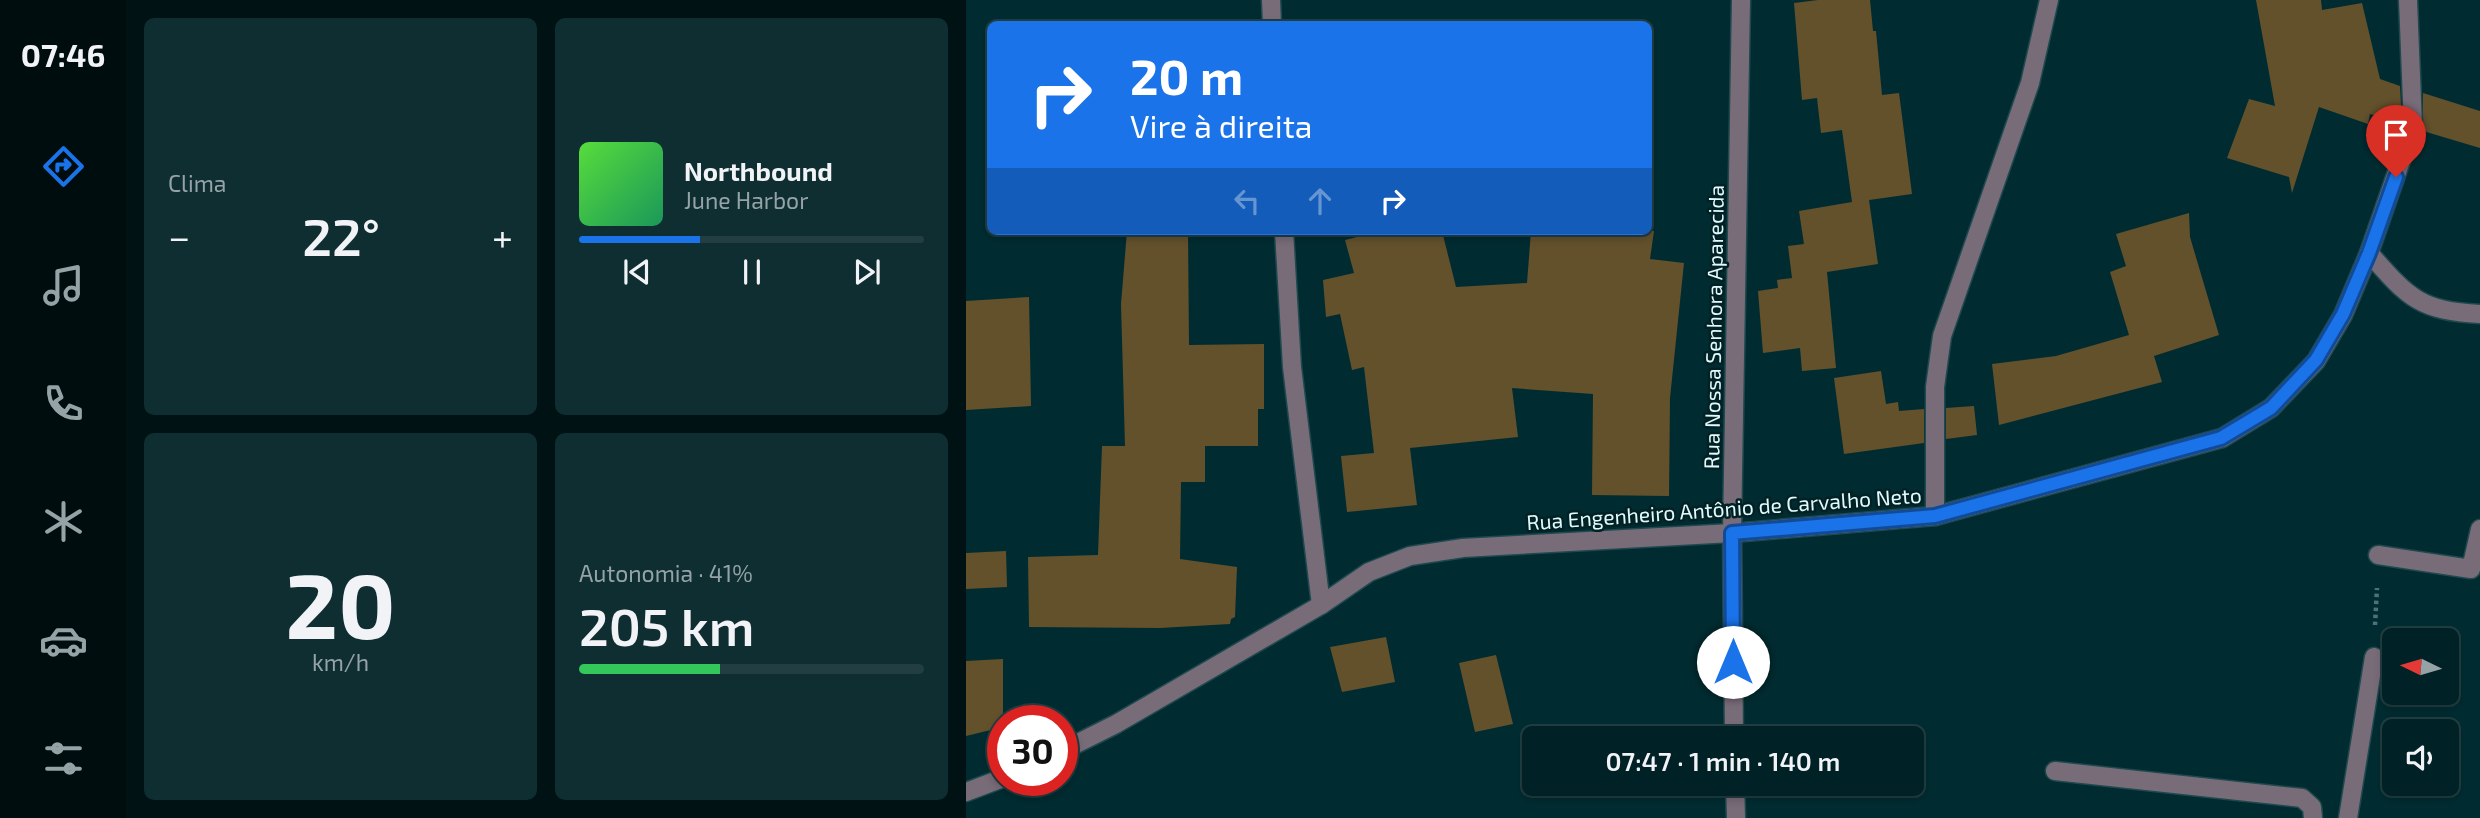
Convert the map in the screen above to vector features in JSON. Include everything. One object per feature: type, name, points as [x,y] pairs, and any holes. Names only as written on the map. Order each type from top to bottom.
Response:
[{"type":"street","points":[[1271,0],[1272,21]]},
{"type":"street","name":"Rua Nossa Senhora Aparecida","points":[[1734,726],[1732,533],[1741,0]]},
{"type":"street","points":[[1935,516],[1935,387],[1942,336],[2030,83],[2049,0]]},
{"type":"street","name":"Rua Engenheiro Antônio de Carvalho Neto","points":[[1078,743],[1116,724],[1321,605],[1370,572],[1410,556],[1463,548],[1732,533],[1935,516],[2221,438],[2271,408],[2316,360],[2343,314],[2369,253],[2413,125],[2408,0]]},
{"type":"street","points":[[1284,235],[1292,368],[1321,605]]},
{"type":"street","points":[[2369,253],[2405,293],[2425,304],[2447,312],[2480,314]]},
{"type":"street","points":[[2378,555],[2471,569],[2480,529]]},
{"type":"street","points":[[2348,818],[2374,657]]},
{"type":"street","points":[[2055,771],[2302,798],[2312,807],[2313,818]]},
{"type":"street","points":[[966,792],[987,784]]},
{"type":"street","points":[[1735,796],[1736,818]]},
{"type":"path","points":[[2374,657],[2378,555]]},
{"type":"building","points":[[1870,0],[1882,95],[1899,93],[1912,194],[1869,200],[1878,264],[1827,272],[1836,368],[1802,371],[1800,348],[1763,353],[1758,291],[1778,288],[1777,280],[1792,278],[1788,246],[1804,244],[1799,211],[1852,202],[1842,130],[1821,133],[1817,98],[1802,100],[1794,3]]},
{"type":"building","points":[[2256,0],[2321,0],[2322,10],[2362,3],[2380,79],[2400,86],[2402,124],[2370,114],[2368,124],[2319,107],[2292,193],[2289,177],[2227,158],[2249,99],[2275,106]]},
{"type":"building","points":[[2423,93],[2480,111],[2480,148],[2423,131]]},
{"type":"building","points":[[2189,213],[2190,237],[2219,335],[2154,356],[2162,382],[1999,425],[1992,364],[2056,356],[2129,335],[2110,272],[2126,266],[2116,234]]},
{"type":"building","points":[[1654,231],[1650,259],[1684,263],[1670,398],[1669,496],[1592,495],[1593,394],[1512,388],[1518,437],[1410,448],[1417,505],[1347,512],[1341,456],[1374,453],[1364,367],[1352,370],[1340,314],[1326,317],[1323,280],[1354,273],[1345,240],[1356,235],[1443,235],[1456,287],[1527,283],[1531,235],[1652,235]]},
{"type":"building","points":[[1127,235],[1188,235],[1189,345],[1264,344],[1264,409],[1258,409],[1258,446],[1205,446],[1205,482],[1181,482],[1180,559],[1237,567],[1235,617],[1230,624],[1160,628],[1029,627],[1028,557],[1098,555],[1102,446],[1125,446],[1121,304]]},
{"type":"building","points":[[1029,297],[1031,406],[966,410],[966,301]]},
{"type":"building","points":[[1881,371],[1886,404],[1898,402],[1899,411],[1924,409],[1924,443],[1844,454],[1834,378]]},
{"type":"building","points":[[1974,406],[1977,435],[1946,439],[1946,408]]},
{"type":"building","points":[[1006,551],[1007,587],[966,589],[966,553]]},
{"type":"building","points":[[1386,637],[1395,682],[1342,692],[1330,647]]},
{"type":"building","points":[[1496,655],[1513,724],[1475,732],[1459,663]]},
{"type":"building","points":[[1003,659],[1003,705],[987,705],[987,731],[966,736],[966,661]]},
{"type":"route","points":[[1733,662],[1732,533],[1935,516],[2221,438],[2271,408],[2316,360],[2343,314],[2369,253],[2396,177]]}]
